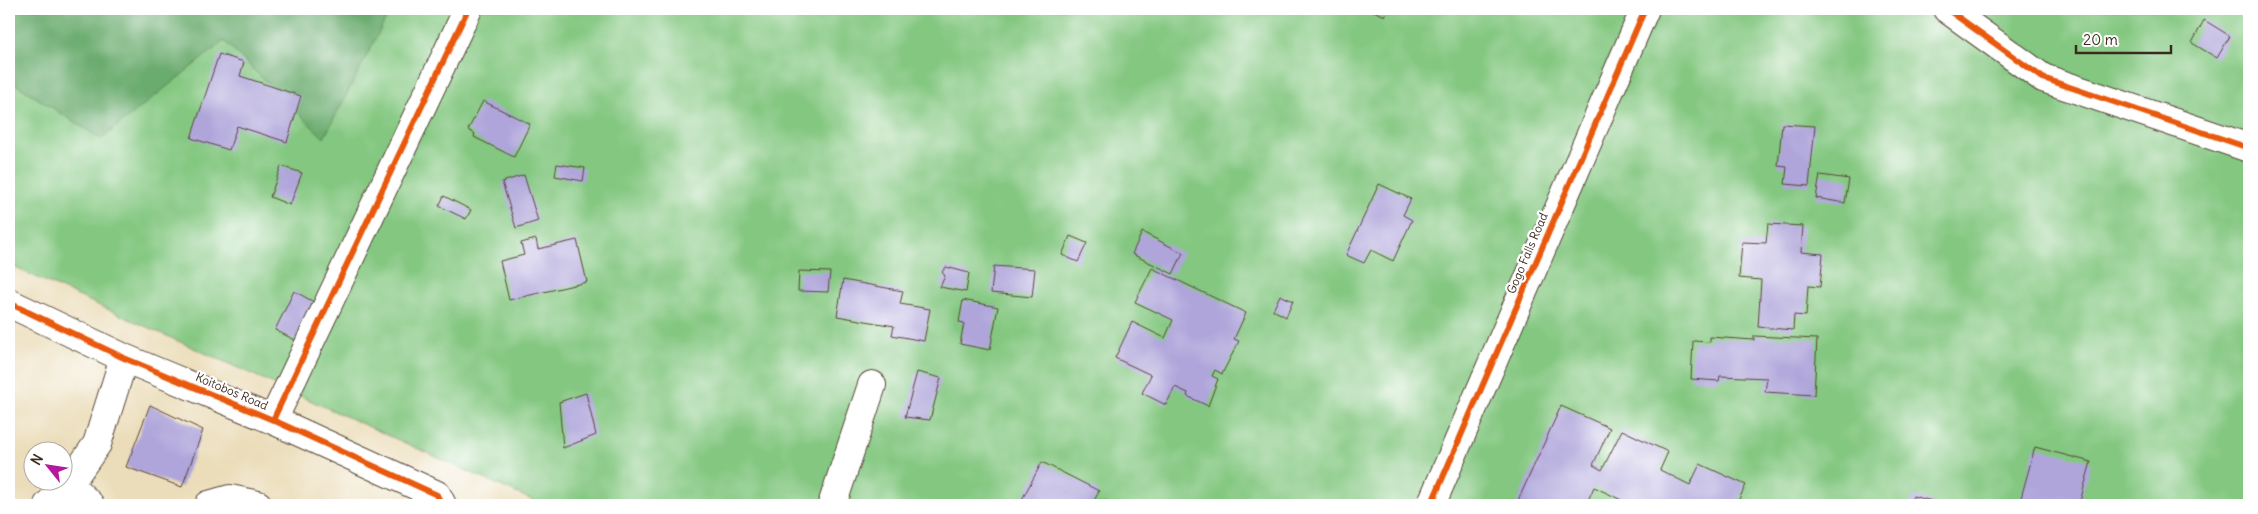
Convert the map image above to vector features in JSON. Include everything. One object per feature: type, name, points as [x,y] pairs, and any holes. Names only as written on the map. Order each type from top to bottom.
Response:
[{"type":"street","points":[[273,420],[468,9]]},
{"type":"street","name":"Gogo Falls Road","points":[[1431,505],[1645,9]]},
{"type":"street","points":[[1948,9],[2043,78],[2249,148]]},
{"type":"street","name":"Koitobos Road","points":[[9,303],[124,358],[273,420],[446,502]]},
{"type":"street","points":[[72,480],[97,444],[124,358]]},
{"type":"street","points":[[832,505],[872,385]]},
{"type":"street","points":[[72,487],[90,505]]},
{"type":"street","points":[[48,505],[61,492]]},
{"type":"street","points":[[209,505],[230,499],[258,505]]},
{"type":"green space","points":[[9,9],[2249,9],[2249,505],[543,505],[9,265]]},
{"type":"green space","points":[[9,9],[391,9],[324,138],[224,41],[101,139],[9,80]]},
{"type":"building","points":[[1369,9],[1388,9],[1385,16]]},
{"type":"building","points":[[2204,20],[2230,36],[2217,58],[2192,43]]},
{"type":"building","points":[[219,54],[244,62],[240,76],[301,96],[287,142],[237,126],[229,150],[191,138]]},
{"type":"building","points":[[483,101],[530,124],[514,157],[474,137],[475,134],[468,130]]},
{"type":"building","points":[[1782,124],[1815,126],[1809,186],[1785,184],[1787,167],[1778,166]]},
{"type":"building","points":[[557,164],[585,168],[583,181],[555,176]]},
{"type":"building","points":[[281,166],[302,173],[290,205],[270,197]]},
{"type":"building","points":[[524,175],[538,221],[516,228],[502,182]]},
{"type":"building","points":[[1820,175],[1849,179],[1845,203],[1816,198]]},
{"type":"building","points":[[1379,184],[1411,199],[1403,215],[1412,220],[1393,261],[1371,250],[1364,263],[1346,255]]},
{"type":"building","points":[[444,196],[471,210],[466,219],[439,206]]},
{"type":"building","points":[[1768,224],[1803,226],[1801,252],[1823,254],[1820,287],[1808,286],[1806,316],[1794,315],[1793,330],[1758,327],[1761,280],[1739,278],[1742,242],[1766,243]]},
{"type":"building","points":[[1142,232],[1183,253],[1173,274],[1132,254]]},
{"type":"building","points":[[1070,236],[1087,243],[1078,262],[1062,255]]},
{"type":"building","points":[[536,239],[538,249],[577,240],[587,282],[509,300],[500,261],[524,255],[521,243]]},
{"type":"building","points":[[994,266],[1035,269],[1032,297],[991,293]]},
{"type":"building","points":[[946,267],[969,273],[966,292],[940,287],[945,276],[942,272]]},
{"type":"building","points":[[1152,268],[1246,313],[1234,339],[1239,341],[1222,374],[1215,370],[1212,376],[1218,379],[1208,406],[1187,396],[1188,393],[1175,387],[1166,405],[1142,393],[1151,375],[1115,358],[1132,322],[1165,338],[1173,320],[1135,302]]},
{"type":"building","points":[[799,271],[830,272],[828,292],[798,291]]},
{"type":"building","points":[[843,280],[903,291],[900,304],[930,309],[924,341],[892,335],[894,326],[837,316]]},
{"type":"building","points":[[294,291],[314,302],[295,340],[275,330]]},
{"type":"building","points":[[1280,295],[1293,301],[1286,317],[1273,310]]},
{"type":"building","points":[[963,300],[998,307],[990,350],[960,344],[964,323],[959,322]]},
{"type":"building","points":[[1754,336],[1817,339],[1814,395],[1765,392],[1767,378],[1720,376],[1719,381],[1691,379],[1693,341],[1710,342],[1710,337],[1754,340]]},
{"type":"building","points":[[917,372],[941,378],[930,420],[905,417]]},
{"type":"building","points":[[586,393],[596,435],[563,448],[559,402]]},
{"type":"building","points":[[150,405],[203,430],[182,487],[126,467]]},
{"type":"building","points":[[1561,406],[1610,428],[1593,465],[1602,470],[1622,430],[1668,452],[1660,470],[1690,485],[1700,464],[1746,485],[1736,505],[1632,505],[1594,487],[1586,505],[1516,505]]},
{"type":"building","points":[[2035,447],[2091,462],[2079,505],[2019,505]]},
{"type":"building","points":[[1042,462],[1099,491],[1092,505],[1019,505]]},
{"type":"building","points":[[1913,496],[1932,501],[1931,505],[1910,505]]},
{"type":"cycle path","points":[[273,420],[468,9]]},
{"type":"cycle path","points":[[1431,505],[1645,9]]},
{"type":"cycle path","points":[[1947,9],[2043,78],[2249,148]]},
{"type":"cycle path","points":[[9,303],[124,358],[273,420],[437,495],[442,505]]}]
